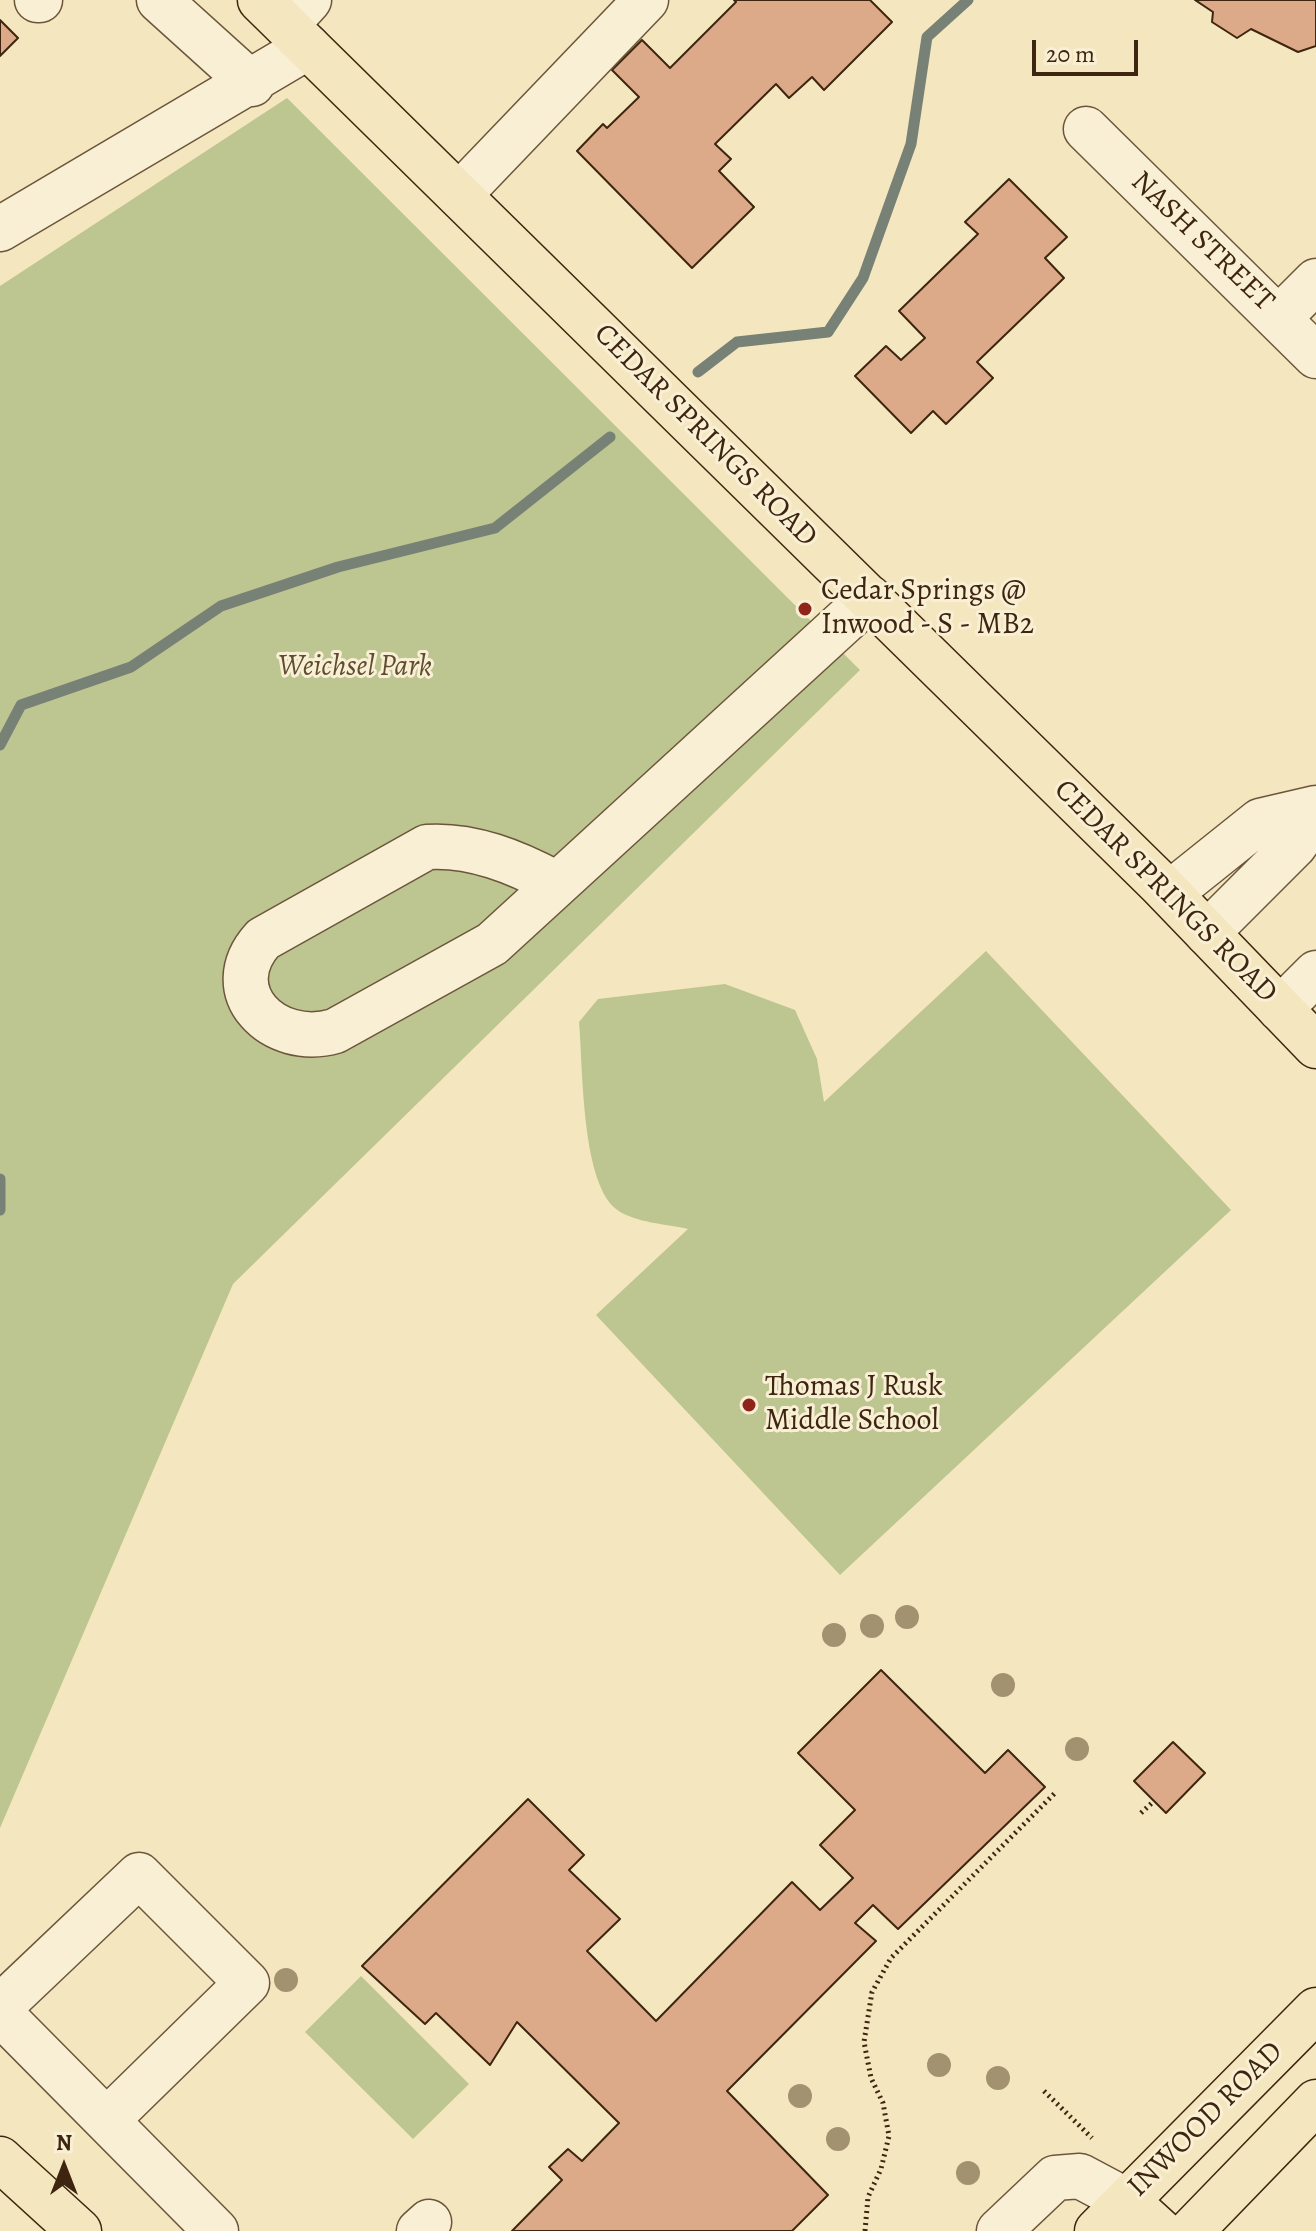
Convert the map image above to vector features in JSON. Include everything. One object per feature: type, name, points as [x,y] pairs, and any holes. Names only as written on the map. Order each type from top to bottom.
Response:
[{"type":"main road","name":"CEDAR SPRINGS ROAD","points":[[291,18],[459,195],[1170,893],[1316,1046]]},
{"type":"main road","name":"INWOOD ROAD","points":[[1097,2231],[1316,2010]]},
{"type":"main road","points":[[1191,2231],[1316,2102]]},
{"type":"main road","points":[[0,2159],[79,2231]]},
{"type":"main road","points":[[1127,2201],[1160,2231]]},
{"type":"street","points":[[159,0],[252,84]]},
{"type":"street","points":[[459,195],[646,0]]},
{"type":"street","points":[[0,229],[252,84],[291,18]]},
{"type":"street","name":"NASH STREET","points":[[1086,129],[1316,356]]},
{"type":"street","points":[[1279,318],[1316,281]]},
{"type":"street","points":[[555,883],[516,862],[446,846],[416,851],[263,939],[249,954],[246,965],[244,975],[250,995],[260,1014],[275,1028],[295,1035],[315,1036],[335,1031],[492,944],[555,883],[870,598]]},
{"type":"street","points":[[1170,893],[1260,821],[1316,808]]},
{"type":"street","points":[[1207,933],[1294,846],[1316,816]]},
{"type":"street","points":[[1280,1009],[1316,973]]},
{"type":"street","points":[[108,2119],[247,1983],[139,1875],[0,2010],[216,2231]]},
{"type":"street","points":[[999,2231],[1055,2178],[1080,2176],[1127,2201]]},
{"type":"path","points":[[865,2231],[868,2197],[881,2169],[889,2136],[883,2103],[871,2078],[864,2042],[872,1992],[891,1958],[1056,1792]]},
{"type":"path","points":[[1141,1813],[1154,1801]]},
{"type":"path","points":[[1044,2091],[1094,2141]]},
{"type":"green space","name":"Weichsel Park","points":[[287,98],[860,670],[233,1284],[0,1828],[0,286]]},
{"type":"green space","points":[[986,951],[1231,1210],[840,1575],[596,1315],[688,1229],[623,1214],[605,1195],[590,1149],[579,1022],[598,999],[725,984],[795,1010],[817,1059],[824,1102]]},
{"type":"green space","points":[[361,1976],[469,2084],[413,2139],[305,2032]]},
{"type":"building","points":[[734,0],[870,0],[892,22],[824,90],[812,77],[789,98],[776,84],[715,144],[731,159],[719,171],[754,207],[692,268],[577,151],[603,124],[607,128],[639,97],[612,70],[642,40],[670,68],[736,2]]},
{"type":"building","points":[[1195,0],[1316,0],[1316,46],[1298,52],[1251,29],[1237,38],[1212,22],[1213,12]]},
{"type":"building","points":[[0,20],[18,38],[0,56]]},
{"type":"building","points":[[1009,179],[1067,237],[1045,258],[1064,278],[977,362],[993,378],[946,424],[933,411],[911,433],[855,376],[886,346],[901,360],[925,338],[899,311],[978,234],[965,222]]},
{"type":"building","points":[[881,1670],[985,1773],[1008,1750],[1045,1787],[898,1929],[873,1905],[855,1923],[876,1941],[727,2091],[828,2195],[792,2231],[512,2231],[562,2180],[549,2167],[568,2149],[582,2161],[619,2123],[517,2022],[490,2065],[436,2013],[425,2024],[362,1966],[528,1799],[584,1855],[569,1870],[620,1919],[587,1951],[656,2021],[792,1882],[820,1910],[853,1878],[820,1845],[855,1810],[798,1753]]},
{"type":"building","points":[[1173,1742],[1205,1773],[1166,1813],[1134,1781]]},
{"type":"waterway","points":[[698,372],[737,342],[828,332],[863,278],[911,144],[927,37],[968,0]]},
{"type":"waterway","points":[[0,745],[21,705],[131,667],[221,606],[338,567],[495,528],[610,437]]},
{"type":"waterway","points":[[0,1179],[0,1210]]},
{"type":"place","name":"Cedar Springs @ Inwood - S - MB2","points":[[805,609]]},
{"type":"place","name":"Thomas J Rusk Middle School","points":[[749,1405]]}]
